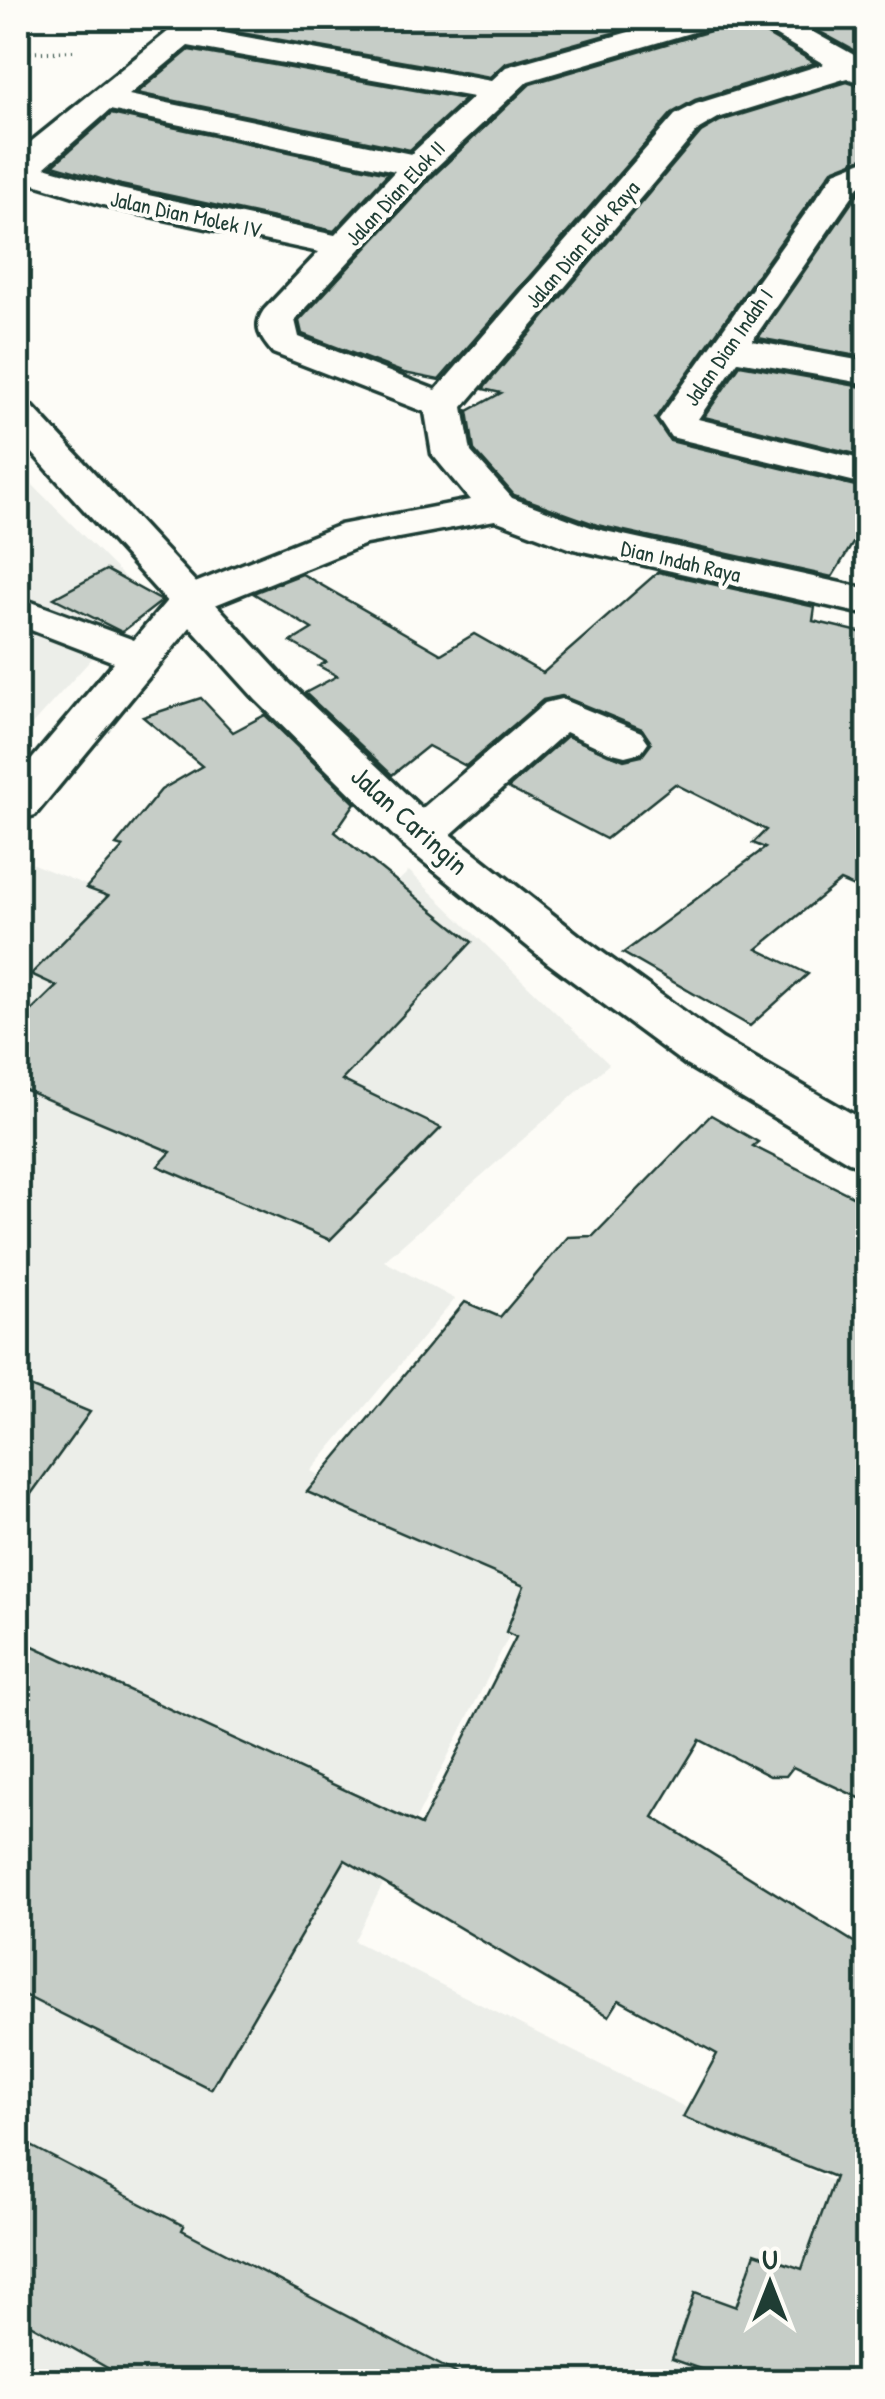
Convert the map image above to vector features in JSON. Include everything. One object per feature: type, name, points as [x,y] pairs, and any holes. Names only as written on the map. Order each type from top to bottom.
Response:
[{"type":"street","name":"Jalan Dian Elok II","points":[[444,406],[286,345],[276,335],[278,318],[418,166],[529,68],[709,18]]},
{"type":"street","points":[[767,18],[861,68]]},
{"type":"street","points":[[104,99],[192,26],[499,92]]},
{"type":"street","name":"Jalan Dian Elok Raya","points":[[444,406],[687,122],[707,110],[861,68]]},
{"type":"street","points":[[104,99],[418,166]]},
{"type":"street","name":"Jalan Dian Molek IV","points":[[104,99],[34,156],[28,162],[30,173],[113,198],[344,247]]},
{"type":"street","name":"Jalan Dian Indah I","points":[[868,169],[847,178],[680,415],[681,427],[868,473]]},
{"type":"street","points":[[727,348],[868,373]]},
{"type":"street","points":[[444,406],[452,454],[498,507]]},
{"type":"street","name":"Jalan Caringin","points":[[18,414],[272,692],[421,835],[566,951],[704,1052],[868,1148]]},
{"type":"street","points":[[355,534],[452,454]]},
{"type":"street","points":[[18,805],[190,600],[355,534],[498,507]]},
{"type":"street","name":"Dian Indah Raya","points":[[498,507],[584,538],[868,602]]},
{"type":"street","points":[[18,610],[142,658]]},
{"type":"street","points":[[421,835],[561,712],[626,742]]},
{"type":"path","points":[[18,54],[75,51]]},
{"type":"shaded area","points":[[18,470],[146,599],[18,740]]},
{"type":"shaded area","points":[[18,858],[304,972],[409,871],[609,1064],[384,1261],[455,1299],[311,1471],[536,1583],[354,1941],[842,2186],[771,2381],[18,2381]]},
{"type":"building","points":[[222,18],[666,18],[505,63],[490,77],[214,28]]},
{"type":"building","points":[[728,18],[748,18],[754,27],[815,63],[695,100],[672,113],[439,380],[404,373],[302,334],[299,321],[433,176],[530,84],[721,28]]},
{"type":"building","points":[[795,18],[844,18],[868,30],[868,48],[855,51]]},
{"type":"building","points":[[189,50],[465,99],[410,150],[137,93]]},
{"type":"building","points":[[847,82],[868,89],[868,156],[832,170],[655,419],[670,441],[868,489],[868,519],[832,577],[597,525],[514,495],[474,450],[468,411],[501,393],[483,389],[701,132],[720,121]]},
{"type":"building","points":[[111,114],[388,173],[334,231],[121,185],[53,165]]},
{"type":"building","points":[[868,186],[868,358],[758,338],[861,189]]},
{"type":"building","points":[[740,365],[868,388],[868,457],[704,417]]},
{"type":"building","points":[[106,570],[162,601],[122,632],[54,598]]},
{"type":"building","points":[[658,572],[815,607],[813,621],[868,634],[868,893],[840,881],[757,949],[808,974],[750,1026],[623,953],[765,848],[753,843],[766,830],[675,784],[606,839],[508,788],[567,736],[624,760],[642,756],[651,744],[642,729],[562,696],[543,700],[466,766],[428,746],[392,775],[305,693],[337,676],[319,666],[326,662],[291,642],[312,629],[253,593],[302,574],[441,654],[474,634],[543,673]]},
{"type":"building","points":[[201,698],[233,732],[265,715],[355,803],[335,832],[472,942],[342,1080],[441,1128],[330,1240],[158,1166],[171,1152],[18,1087],[18,1024],[57,986],[31,974],[108,896],[86,888],[123,847],[116,845],[161,790],[202,766],[143,717]]},
{"type":"building","points":[[711,1115],[758,1142],[753,1146],[868,1204],[868,1802],[793,1767],[786,1776],[770,1776],[700,1740],[653,1817],[868,1951],[868,2382],[737,2382],[672,2359],[695,2292],[736,2307],[755,2253],[802,2269],[835,2177],[683,2117],[717,2054],[619,2000],[609,2016],[345,1860],[211,2089],[18,1992],[18,1639],[421,1825],[516,1637],[506,1632],[524,1586],[307,1492],[465,1302],[500,1317],[568,1237],[593,1236]]},
{"type":"building","points":[[18,1382],[90,1412],[18,1512]]},
{"type":"building","points":[[18,2139],[184,2226],[182,2230],[473,2382],[132,2382],[18,2317]]}]
